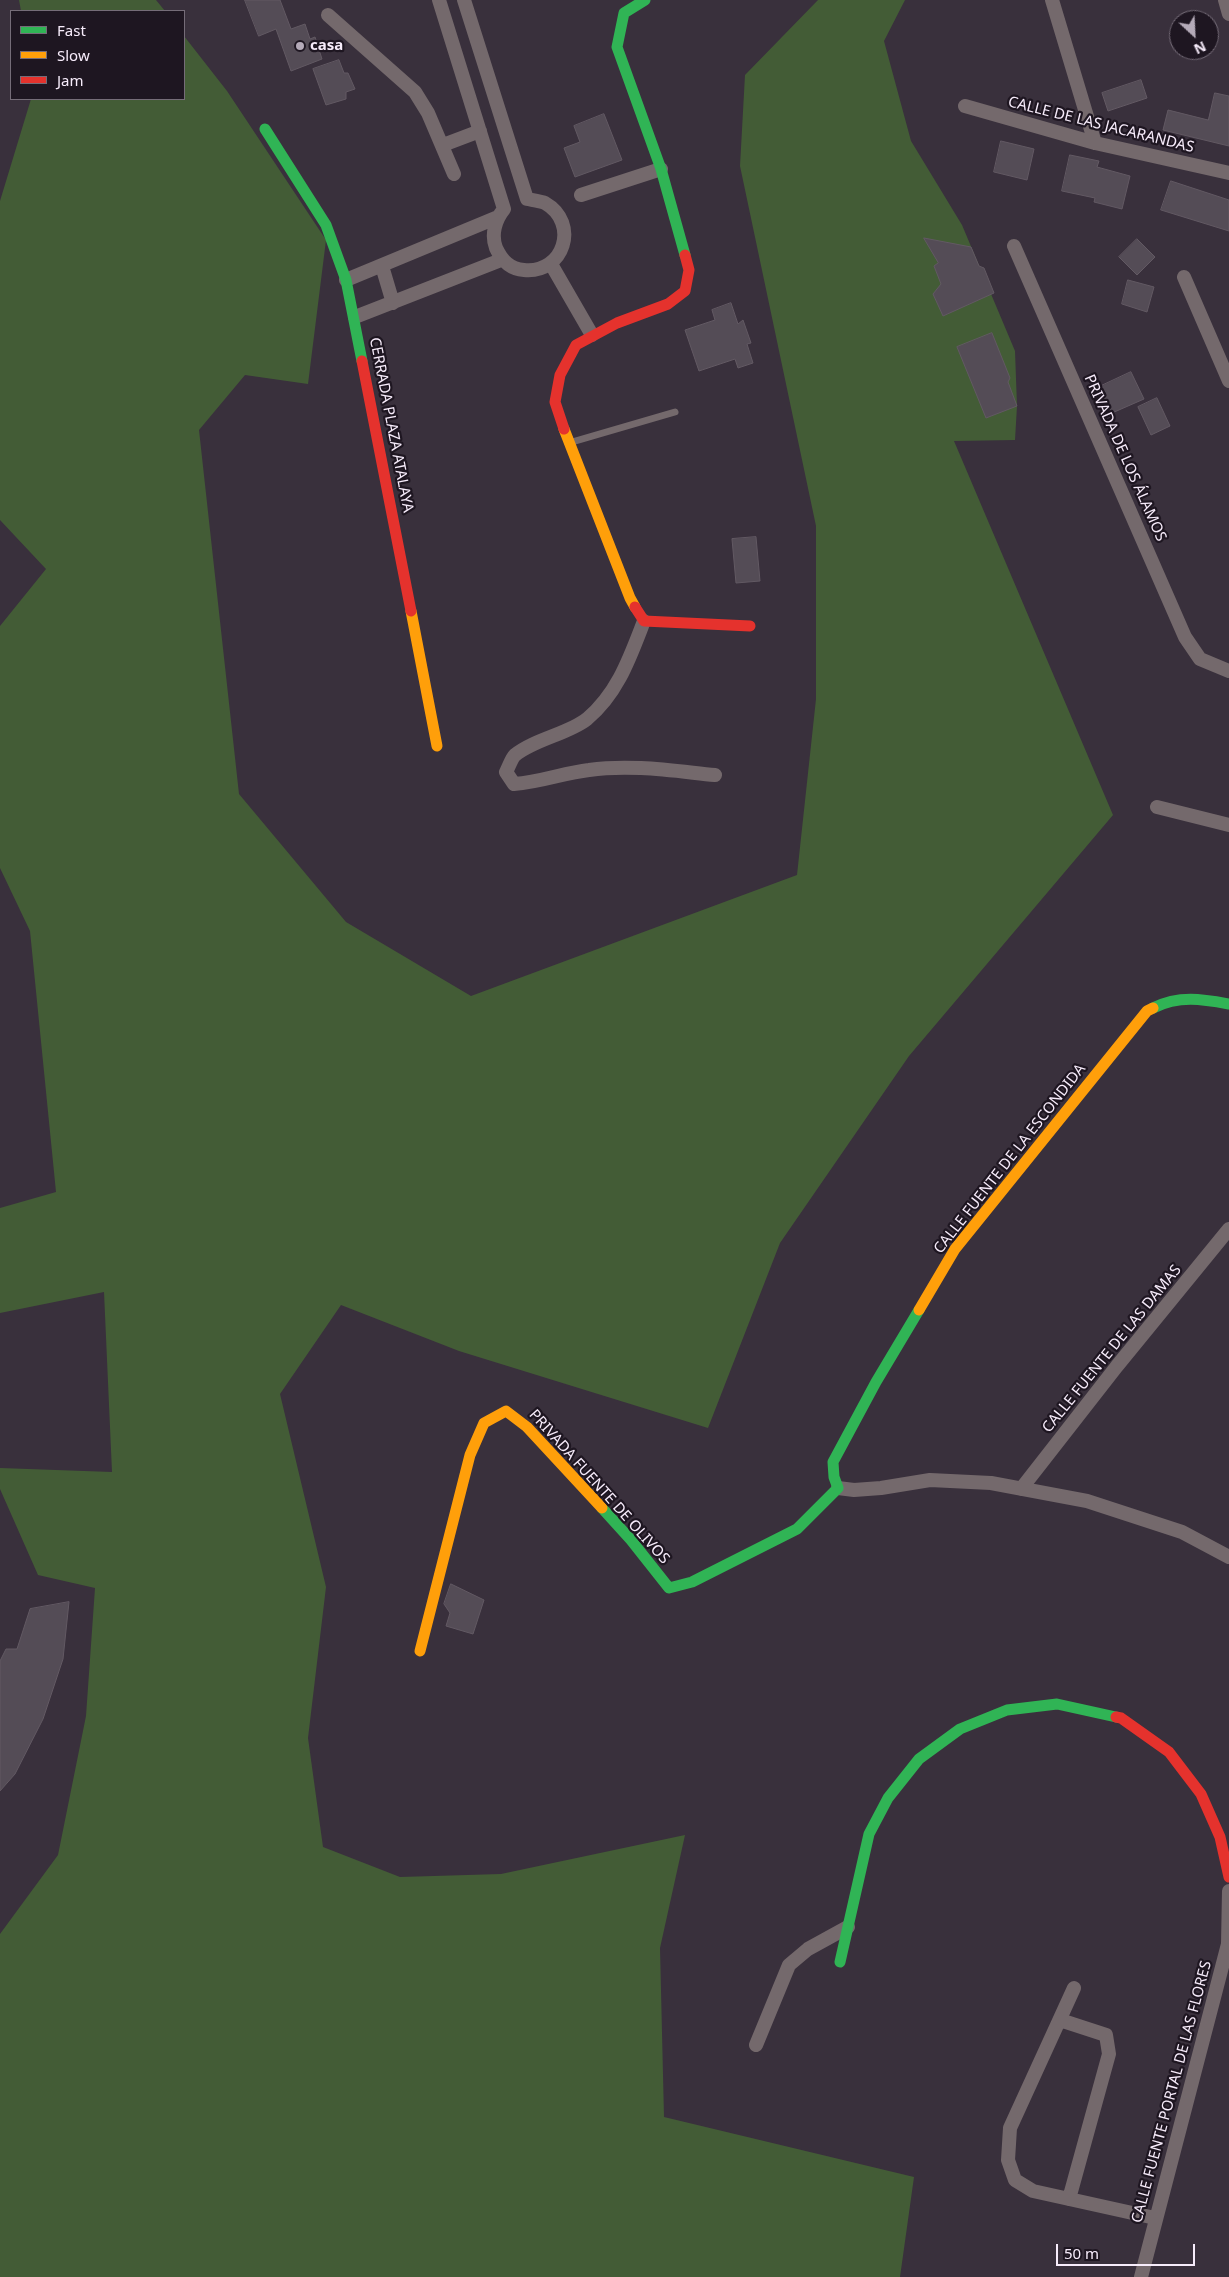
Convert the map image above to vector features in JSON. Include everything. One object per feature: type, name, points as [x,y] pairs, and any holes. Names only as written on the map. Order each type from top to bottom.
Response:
[{"type":"street","points":[[439,0],[504,209],[498,217],[492,239],[501,260],[516,270],[534,271],[551,264],[562,250],[565,232],[559,215],[545,203],[527,199],[464,0]]},
{"type":"street","points":[[644,621],[630,598],[555,402],[560,375],[576,345],[617,323],[668,304],[685,291],[689,270],[661,169],[617,47],[624,13],[645,0]]},
{"type":"street","points":[[1052,0],[1095,143]]},
{"type":"street","points":[[1224,0],[1229,14]]},
{"type":"street","points":[[328,15],[415,92],[428,113],[454,174]]},
{"type":"street","name":"CALLE DE LAS JACARANDAS","points":[[965,106],[1095,143],[1229,173]]},
{"type":"street","name":"CERRADA PLAZA ATALAYA","points":[[265,129],[326,225],[346,280],[355,317],[437,746]]},
{"type":"street","points":[[443,145],[480,130]]},
{"type":"street","points":[[581,195],[661,169]]},
{"type":"street","points":[[346,280],[498,217]]},
{"type":"street","name":"PRIVADA DE LOS ÁLAMOS","points":[[1014,246],[1186,637],[1200,659],[1225,670]]},
{"type":"street","points":[[355,317],[501,260]]},
{"type":"street","points":[[551,264],[592,335]]},
{"type":"street","points":[[382,266],[393,303]]},
{"type":"street","points":[[1184,277],[1229,381]]},
{"type":"street","points":[[644,621],[750,626]]},
{"type":"street","points":[[644,621],[629,661],[612,693],[585,720],[538,742],[514,756],[506,772],[514,784],[539,782],[589,770],[638,767],[715,775]]},
{"type":"street","points":[[1157,807],[1229,825]]},
{"type":"street","name":"CALLE FUENTE DE LA ESCONDIDA","points":[[838,1488],[834,1477],[833,1462],[876,1382],[955,1249],[1147,1011],[1168,1000],[1196,997],[1229,1004]]},
{"type":"street","name":"CALLE FUENTE DE LAS DAMAS","points":[[1021,1489],[1111,1374],[1229,1229]]},
{"type":"street","name":"PRIVADA FUENTE DE OLIVOS","points":[[420,1651],[470,1455],[484,1423],[506,1411],[528,1427],[631,1540],[669,1588],[692,1582],[797,1529],[838,1488]]},
{"type":"street","points":[[838,1488],[863,1490],[930,1480],[990,1483],[1087,1501],[1182,1532],[1229,1556]]},
{"type":"street","points":[[840,1962],[869,1834],[888,1798],[920,1759],[960,1729],[1007,1710],[1057,1704],[1121,1718],[1169,1752],[1201,1794],[1220,1837],[1229,1877]]},
{"type":"street","name":"CALLE FUENTE PORTAL DE LAS FLORES","points":[[1141,2277],[1228,1944],[1229,1891]]},
{"type":"street","points":[[756,2045],[789,1965],[808,1949],[848,1927]]},
{"type":"street","points":[[1074,1988],[1010,2128],[1008,2160],[1015,2180],[1033,2191],[1155,2218]]},
{"type":"street","points":[[1060,2020],[1106,2035],[1109,2054],[1069,2199]]},
{"type":"lane","points":[[569,442],[675,412]]},
{"type":"green space","points":[[19,0],[156,0],[164,10],[21,10]]},
{"type":"green space","points":[[818,0],[905,0],[884,41],[911,141],[962,225],[1015,351],[1017,406],[1015,440],[954,441],[1113,815],[909,1056],[780,1243],[708,1428],[459,1351],[341,1305],[280,1394],[326,1587],[308,1738],[323,1847],[400,1877],[501,1874],[685,1835],[660,1948],[664,2117],[914,2177],[900,2277],[0,2277],[0,1934],[58,1855],[86,1716],[95,1588],[38,1575],[0,1489],[0,1468],[112,1472],[104,1292],[0,1313],[0,1208],[56,1192],[30,931],[0,868],[0,626],[46,569],[0,520],[0,201],[31,100],[185,100],[185,37],[227,91],[326,240],[308,384],[245,375],[199,430],[239,794],[346,922],[471,996],[797,875],[816,699],[816,526],[740,166],[745,75]]},
{"type":"building","points":[[245,0],[280,0],[291,29],[305,24],[310,39],[315,37],[322,59],[291,71],[276,29],[259,36]]},
{"type":"building","name":"casa","points":[[339,60],[344,73],[348,73],[355,89],[346,92],[346,99],[326,105],[313,69]]},
{"type":"building","points":[[1141,80],[1147,98],[1108,111],[1102,93]]},
{"type":"building","points":[[1215,93],[1229,96],[1229,146],[1163,130],[1168,110],[1208,120]]},
{"type":"building","points":[[604,114],[622,160],[575,177],[564,148],[580,142],[574,126]]},
{"type":"building","points":[[1001,141],[1034,149],[1027,180],[994,172]]},
{"type":"building","points":[[1070,155],[1099,161],[1097,167],[1130,176],[1122,209],[1094,202],[1095,198],[1062,191]]},
{"type":"building","points":[[1171,181],[1229,200],[1229,231],[1161,210]]},
{"type":"building","points":[[924,238],[971,247],[979,266],[984,268],[994,293],[943,316],[933,294],[941,284],[934,266],[938,263]]},
{"type":"building","points":[[1137,239],[1155,257],[1137,275],[1119,257]]},
{"type":"building","points":[[1128,280],[1154,287],[1147,312],[1122,304]]},
{"type":"building","points":[[731,303],[738,324],[743,320],[751,343],[747,344],[753,363],[738,368],[735,359],[699,371],[685,330],[715,320],[712,310]]},
{"type":"building","points":[[992,333],[1010,378],[1008,382],[1017,406],[986,418],[957,347]]},
{"type":"building","points":[[1131,372],[1144,399],[1112,413],[1099,387]]},
{"type":"building","points":[[1157,398],[1170,426],[1151,435],[1138,407]]},
{"type":"building","points":[[756,537],[760,581],[736,583],[732,539]]},
{"type":"building","points":[[451,1584],[484,1600],[473,1634],[446,1626],[450,1613],[444,1604]]},
{"type":"building","points":[[69,1602],[63,1659],[43,1719],[15,1774],[0,1791],[0,1661],[6,1649],[17,1649],[30,1609]]},
{"type":"traffic: fast","points":[[645,0],[624,13],[617,47],[661,169],[685,255]]},
{"type":"traffic: fast","points":[[265,129],[326,225],[346,280],[362,361]]},
{"type":"traffic: fast","points":[[1153,1008],[1172,1001],[1191,999],[1229,1004]]},
{"type":"traffic: fast","points":[[602,1508],[631,1540],[669,1588],[692,1582],[797,1529],[838,1488],[834,1477],[833,1462],[876,1382],[919,1310]]},
{"type":"traffic: fast","points":[[840,1962],[869,1834],[888,1798],[919,1759],[960,1729],[1007,1710],[1057,1704],[1116,1717]]},
{"type":"traffic: slow","points":[[564,429],[635,607]]},
{"type":"traffic: slow","points":[[411,611],[437,746]]},
{"type":"traffic: slow","points":[[919,1310],[955,1249],[1147,1011],[1153,1008]]},
{"type":"traffic: slow","points":[[420,1651],[470,1455],[484,1423],[506,1411],[527,1427],[602,1508]]},
{"type":"traffic: jam","points":[[564,429],[555,402],[560,375],[576,345],[617,323],[668,304],[685,291],[689,270],[685,255]]},
{"type":"traffic: jam","points":[[362,361],[411,611]]},
{"type":"traffic: jam","points":[[635,607],[644,621],[750,626]]},
{"type":"traffic: jam","points":[[1116,1717],[1121,1718],[1169,1752],[1201,1794],[1220,1837],[1229,1877]]},
{"type":"place","name":"casa","points":[[300,46]]}]
